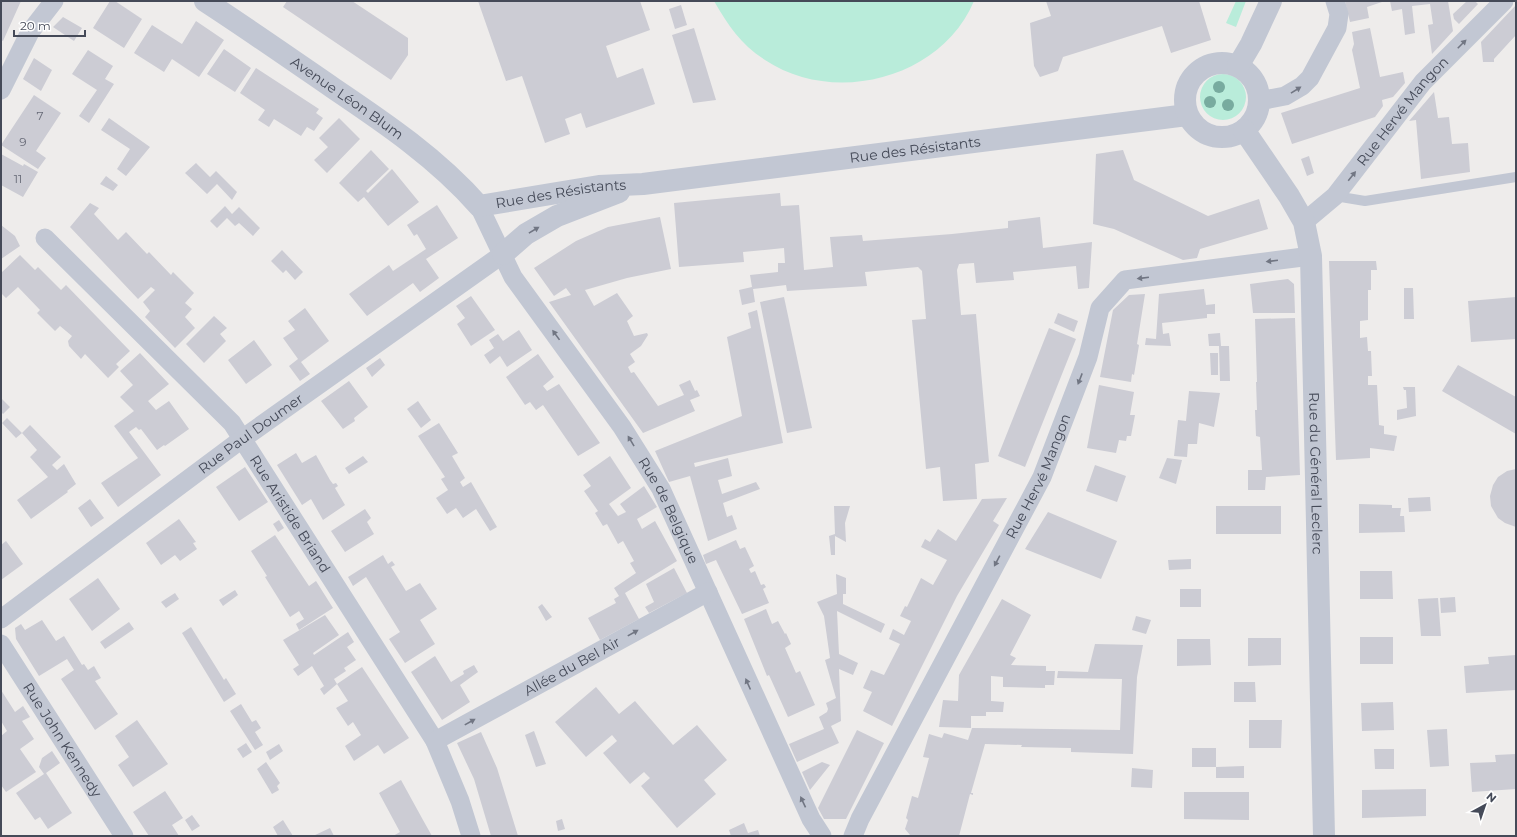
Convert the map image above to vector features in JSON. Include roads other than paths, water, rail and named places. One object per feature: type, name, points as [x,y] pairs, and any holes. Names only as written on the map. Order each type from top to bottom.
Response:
[{"type":"street","points":[[1,90],[30,32],[54,1]]},
{"type":"street","name":"Avenue Léon Blum","points":[[205,1],[380,120],[414,145],[464,188],[479,206]]},
{"type":"street","points":[[1238,66],[1251,44],[1272,1]]},
{"type":"street","points":[[1259,101],[1285,96],[1302,86],[1310,78],[1337,28],[1338,14],[1335,1]]},
{"type":"street","name":"Rue Hervé Mangon","points":[[1304,222],[1335,196],[1423,82],[1504,1]]},
{"type":"street","points":[[1225,62],[1238,66],[1247,72],[1254,80],[1258,90],[1259,101],[1257,112],[1252,122],[1244,130],[1234,135],[1223,137],[1212,136],[1202,132],[1193,124],[1187,115],[1184,102],[1186,89],[1191,77],[1201,68],[1212,63],[1225,62]]},
{"type":"street","name":"Rue des Résistants","points":[[479,206],[599,186],[643,184],[1187,115]]},
{"type":"street","name":"Rue du Général Leclerc","points":[[1244,130],[1289,196],[1304,222],[1311,256],[1324,836]]},
{"type":"street","name":"Rue des Résistants","points":[[503,254],[526,234],[557,216],[643,184]]},
{"type":"street","name":"Rue de Belgique","points":[[479,206],[513,277],[622,427],[657,483],[811,820],[822,836]]},
{"type":"street","name":"Rue Aristide Briand","points":[[45,238],[232,423],[435,741],[460,801],[471,836]]},
{"type":"street","name":"Rue Paul Doumer","points":[[1,619],[242,439],[503,254]]},
{"type":"street","name":"Rue Hervé Mangon","points":[[852,836],[1042,477],[1088,357],[1100,308],[1124,280],[1311,256]]},
{"type":"street","name":"Allée du Bel Air","points":[[435,741],[708,592]]},
{"type":"street","name":"Rue John Kennedy","points":[[1,644],[124,836]]},
{"type":"lane","points":[[1335,196],[1365,201],[1516,177]]}]
